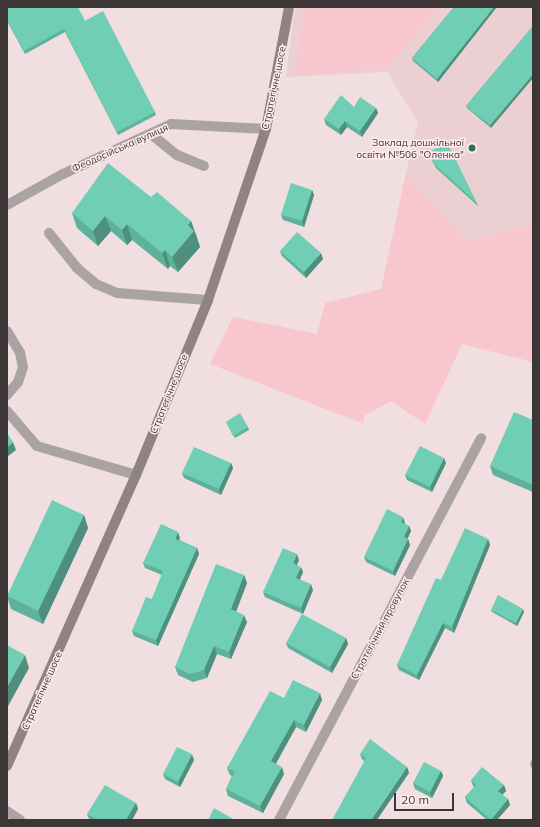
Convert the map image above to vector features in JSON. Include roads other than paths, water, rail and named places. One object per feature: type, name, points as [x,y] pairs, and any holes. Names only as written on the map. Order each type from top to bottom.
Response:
[{"type":"street","name":"Стратегічне шосе","points":[[7,766],[136,475],[208,300],[266,129],[289,7]]},
{"type":"street","name":"Феодосійська вулиця","points":[[7,205],[63,174],[171,124],[266,129]]},
{"type":"street","points":[[152,134],[177,155],[204,166]]},
{"type":"street","points":[[49,233],[77,268],[96,284],[117,293],[208,300]]},
{"type":"street","points":[[7,331],[20,353],[23,367],[18,382],[7,395]]},
{"type":"street","points":[[7,411],[37,446],[136,475]]},
{"type":"street","name":"Стратегічний провулок","points":[[279,820],[481,438]]},
{"type":"street","points":[[7,811],[20,820]]},
{"type":"place","name":"Заклад дошкільної освіти №506 \"Оленка\"","points":[[472,148]]}]
